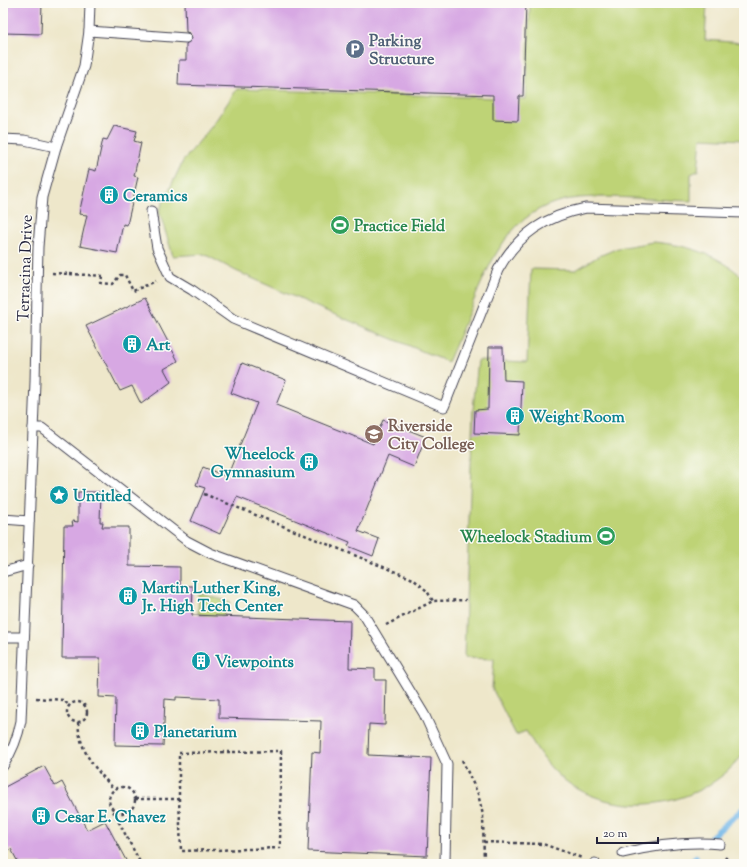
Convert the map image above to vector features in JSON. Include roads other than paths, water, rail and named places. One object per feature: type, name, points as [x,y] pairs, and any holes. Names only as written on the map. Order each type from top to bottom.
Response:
[{"type":"lane","name":"Terracina Drive","points":[[3,766],[14,746],[21,721],[33,428],[38,247],[41,204],[56,146],[84,66],[89,31],[90,3]]},
{"type":"lane","points":[[89,31],[186,38]]},
{"type":"lane","points":[[3,139],[24,140],[56,146]]},
{"type":"lane","points":[[151,211],[157,248],[170,277],[192,290],[233,319],[444,407],[498,270],[505,257],[531,230],[549,219],[567,212],[586,208],[744,213]]},
{"type":"lane","points":[[33,428],[42,428],[72,453],[187,541],[210,553],[354,605],[364,615],[424,714],[447,764],[445,862]]},
{"type":"lane","points":[[3,519],[29,520]]},
{"type":"lane","points":[[3,572],[28,565]]},
{"type":"lane","points":[[3,635],[6,638],[24,637]]},
{"type":"lane","points":[[623,853],[668,844],[693,842],[720,844]]},
{"type":"waterway","points":[[711,837],[744,808]]},
{"type":"waterway","points":[[691,864],[696,857]]},
{"type":"place","name":"Parking Structure","points":[[355,49]]},
{"type":"place","name":"Ceramics","points":[[109,195]]},
{"type":"place","name":"Practice Field","points":[[340,225]]},
{"type":"place","name":"Art","points":[[132,344]]},
{"type":"place","name":"Weight Room","points":[[515,416]]},
{"type":"place","name":"Riverside City College","points":[[374,434]]},
{"type":"place","name":"Wheelock Gymnasium","points":[[309,462]]},
{"type":"place","name":"Untitled","points":[[59,495]]},
{"type":"place","name":"Wheelock Stadium","points":[[606,536]]},
{"type":"place","name":"Martin Luther King, Jr. High Tech Center","points":[[128,596]]},
{"type":"place","name":"Viewpoints","points":[[201,661]]},
{"type":"place","name":"Planetarium","points":[[140,731]]},
{"type":"place","name":"Cesar E. Chavez","points":[[41,816]]}]
